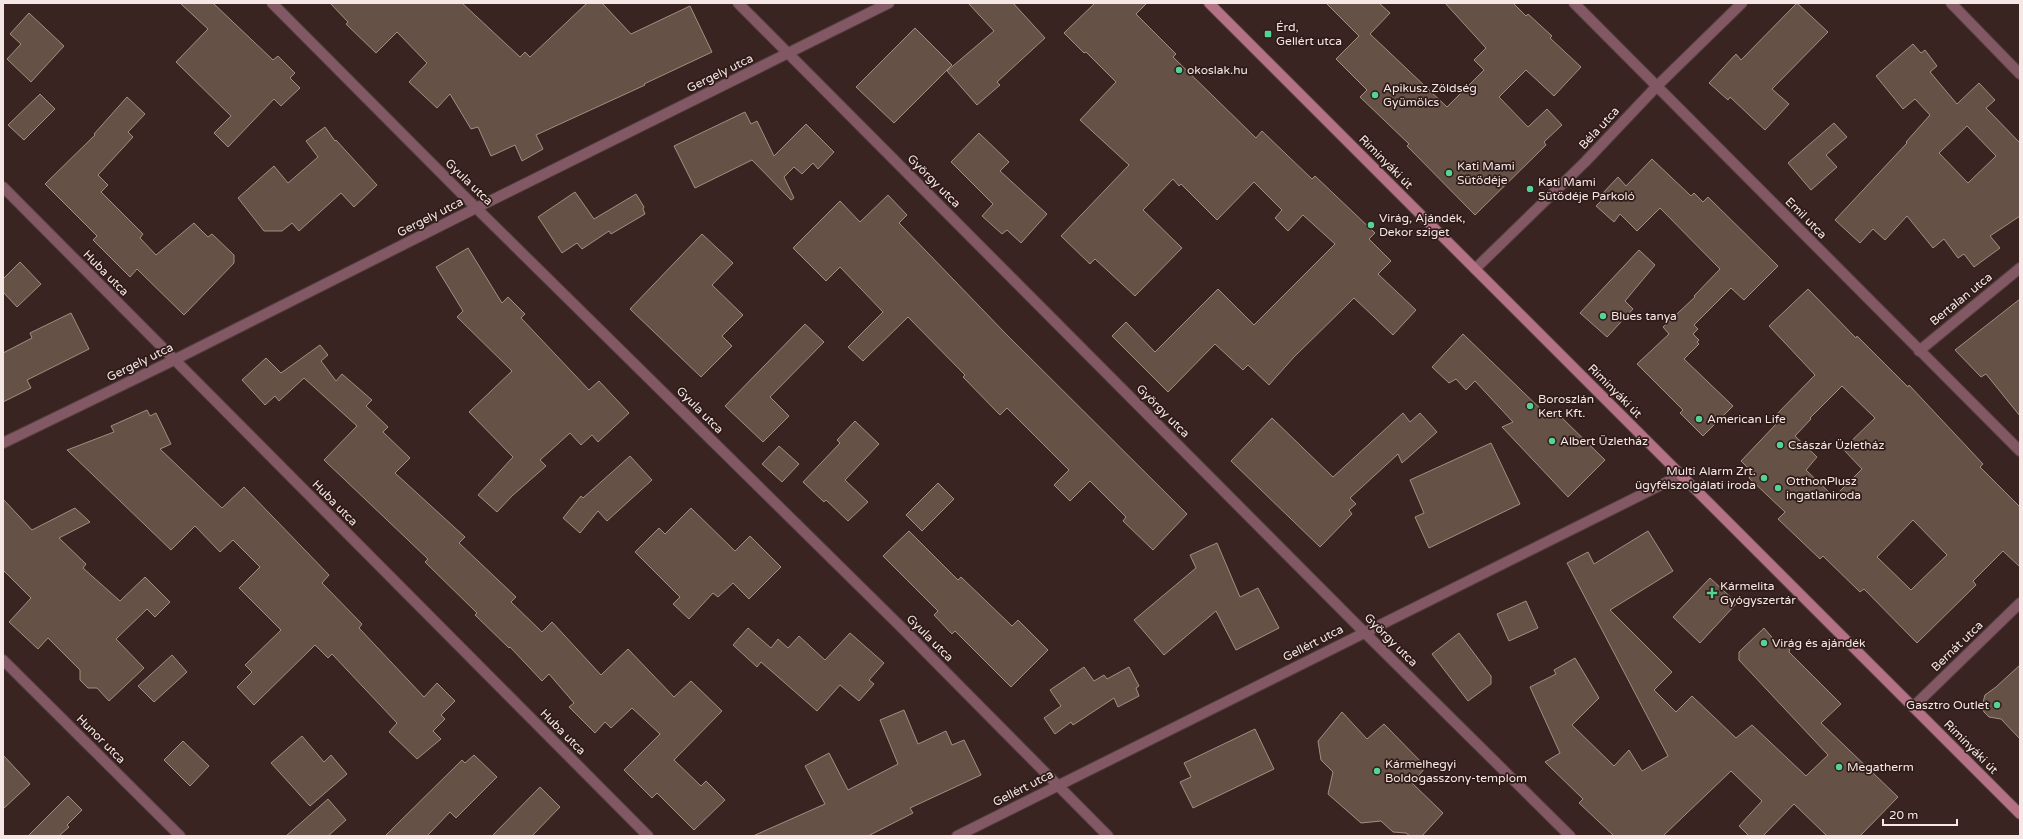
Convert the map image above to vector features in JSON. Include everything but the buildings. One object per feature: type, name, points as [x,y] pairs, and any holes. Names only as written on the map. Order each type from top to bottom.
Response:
[{"type":"main road","name":"Riminyáki út","points":[[1209,3],[2020,814]]},
{"type":"street","name":"Gyula utca","points":[[272,3],[476,208],[897,622],[1108,836]]},
{"type":"street","name":"György utca","points":[[738,3],[1364,632],[1570,836]]},
{"type":"street","name":"Gergely utca","points":[[3,443],[174,360],[889,3]]},
{"type":"street","name":"Emil utca","points":[[1574,3],[2020,452]]},
{"type":"street","name":"Béla utca","points":[[1475,269],[1585,162],[1657,86],[1742,3]]},
{"type":"street","points":[[1951,3],[2020,74]]},
{"type":"street","name":"Huba utca","points":[[3,188],[648,836]]},
{"type":"street","name":"Bertalan utca","points":[[1919,351],[2020,268]]},
{"type":"street","name":"Gellért utca","points":[[957,836],[1364,632],[1681,476]]},
{"type":"street","name":"Bernát utca","points":[[1913,707],[2020,603]]},
{"type":"street","name":"Hunor utca","points":[[3,660],[180,836]]},
{"type":"place","name":"Érd, Gellért utca","points":[[1268,34]]},
{"type":"place","name":"okoslak.hu","points":[[1179,70]]},
{"type":"place","name":"Apikusz Zöldség Gyümölcs","points":[[1375,95]]},
{"type":"place","name":"Kati Mami Sütödéje","points":[[1449,173]]},
{"type":"place","name":"Kati Mami Sütödéje Parkoló","points":[[1530,189]]},
{"type":"place","name":"Virág, Ajándék, Dekor sziget","points":[[1371,225]]},
{"type":"place","name":"Blues tanya","points":[[1603,316]]},
{"type":"place","name":"Boroszlán Kert Kft.","points":[[1530,406]]},
{"type":"place","name":"American Life","points":[[1699,419]]},
{"type":"place","name":"Albert Üzletház","points":[[1552,441]]},
{"type":"place","name":"Császár Üzletház","points":[[1780,445]]},
{"type":"place","name":"Multi Alarm Zrt. ügyfélszolgálati iroda","points":[[1764,478]]},
{"type":"place","name":"OtthonPlusz ingatlaniroda","points":[[1778,488]]},
{"type":"place","name":"Kármelita Gyógyszertár","points":[[1712,593]]},
{"type":"place","name":"Virág és ajándék","points":[[1764,643]]},
{"type":"place","name":"Gasztro Outlet","points":[[1997,705]]},
{"type":"place","name":"Megatherm","points":[[1839,767]]},
{"type":"place","name":"Kármelhegyi Boldogasszony-templom","points":[[1377,771]]}]
